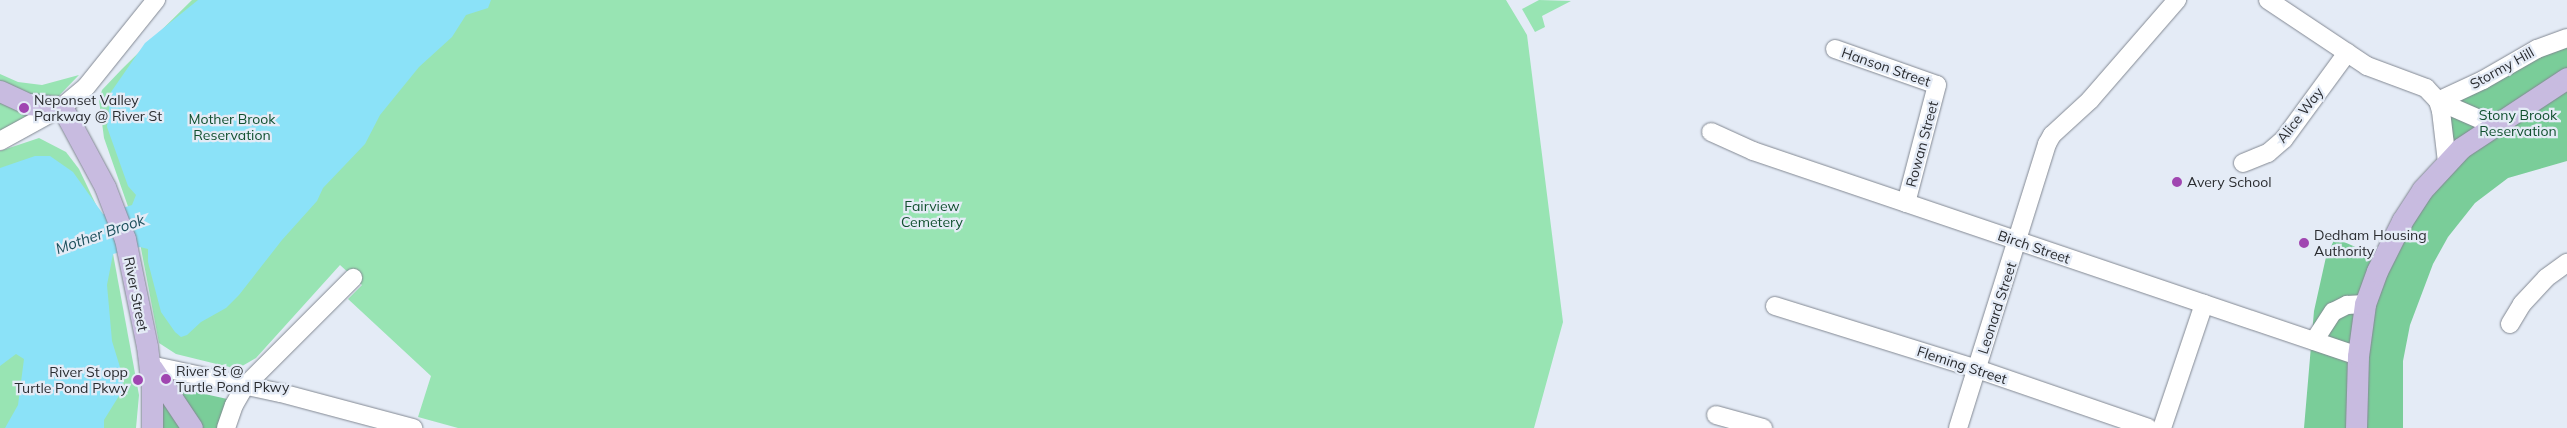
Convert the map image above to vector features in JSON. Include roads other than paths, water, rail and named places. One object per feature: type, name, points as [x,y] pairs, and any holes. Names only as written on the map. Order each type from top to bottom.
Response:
[{"type":"main road","points":[[2356,428],[2358,356],[2365,304],[2377,271],[2402,221],[2422,190],[2447,162],[2493,125],[2567,78]]},
{"type":"main road","points":[[0,91],[28,104],[62,107]]},
{"type":"main road","name":"River Street","points":[[62,107],[113,205],[128,256],[150,365],[153,418]]},
{"type":"main road","points":[[150,365],[192,428]]},
{"type":"main road","points":[[153,418],[187,428]]},
{"type":"street","points":[[0,141],[62,107],[86,87],[156,0]]},
{"type":"street","name":"Leonard Street","points":[[1958,428],[2052,135],[2090,100],[2177,0]]},
{"type":"street","points":[[2268,0],[2347,53],[2380,72],[2426,88],[2438,101],[2493,125]]},
{"type":"street","name":"Stormy Hill","points":[[2438,101],[2483,80],[2536,49],[2567,38]]},
{"type":"street","name":"Hanson Street","points":[[1835,49],[1937,85]]},
{"type":"street","name":"Alice Way","points":[[2243,163],[2268,153],[2284,140],[2347,53]]},
{"type":"street","name":"Rowan Street","points":[[1906,203],[1937,85]]},
{"type":"street","points":[[2438,101],[2447,162]]},
{"type":"street","name":"Birch Street","points":[[1711,132],[1753,151],[2358,356]]},
{"type":"street","points":[[2510,324],[2522,304],[2546,278],[2567,263]]},
{"type":"street","points":[[226,428],[245,386],[354,278]]},
{"type":"street","points":[[2162,428],[2204,304]]},
{"type":"street","points":[[2314,341],[2333,312],[2347,305],[2365,304]]},
{"type":"street","name":"Fleming Street","points":[[1775,306],[1977,369],[2148,428]]},
{"type":"street","points":[[150,365],[245,386],[414,428]]},
{"type":"street","points":[[1716,414],[1763,428]]},
{"type":"water","name":"Mother Brook Reservation","points":[[198,0],[491,0],[488,8],[466,15],[452,37],[419,67],[380,115],[365,144],[323,188],[317,201],[282,240],[239,295],[226,308],[201,322],[187,335],[181,337],[175,332],[161,312],[148,262],[148,249],[140,247],[113,254],[107,285],[112,341],[123,377],[122,391],[104,420],[104,428],[5,428],[18,405],[24,359],[16,354],[0,366],[0,168],[35,156],[50,156],[73,172],[103,214],[132,205],[136,195],[128,186],[107,127],[111,92],[145,43]]},
{"type":"place","name":"Neponset Valley Parkway @ River St","points":[[24,108]]},
{"type":"place","name":"Avery School","points":[[2177,182]]},
{"type":"place","name":"Dedham Housing Authority","points":[[2304,243]]},
{"type":"place","name":"River St @ Turtle Pond Pkwy","points":[[166,379]]},
{"type":"place","name":"River St opp Turtle Pond Pkwy","points":[[138,380]]},
{"type":"park label","name":"Stony Brook Reservation","points":[[2518,124]]},
{"type":"park label","name":"Fairview Cemetery","points":[[932,214]]},
{"type":"water label","name":"Mother Brook","points":[[100,234]]}]
